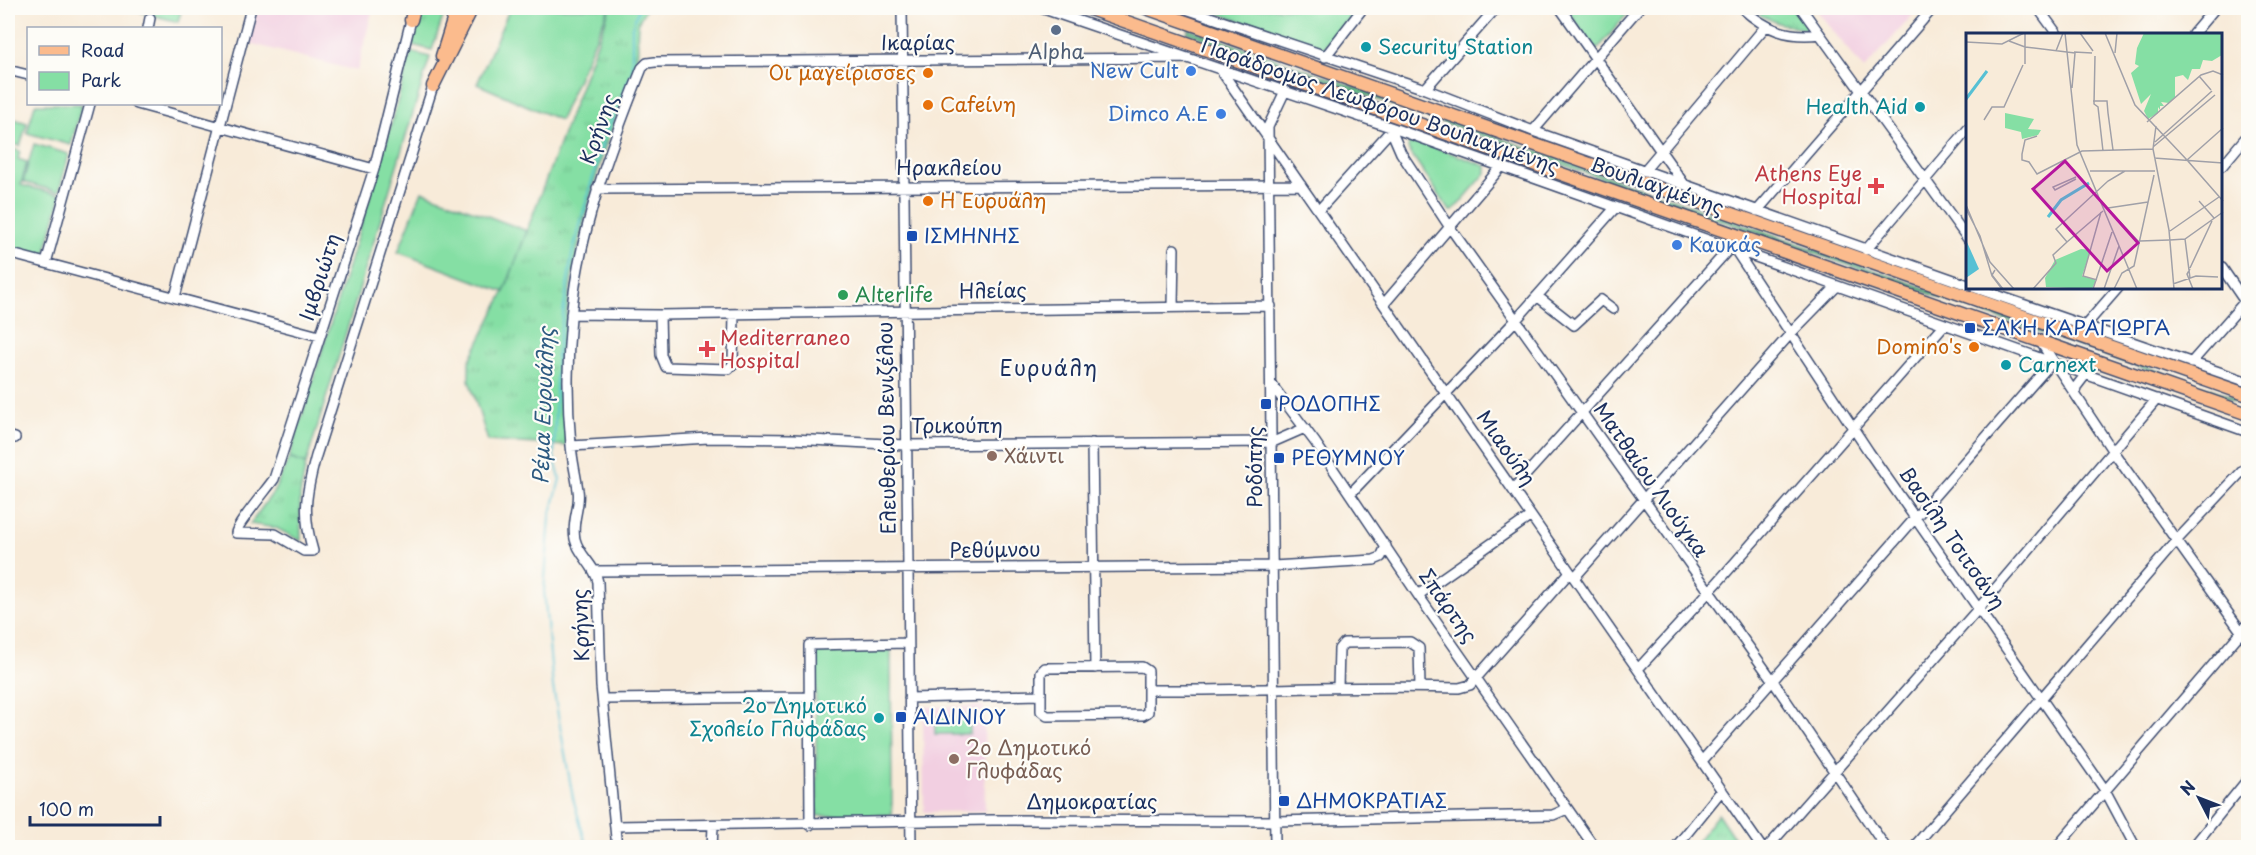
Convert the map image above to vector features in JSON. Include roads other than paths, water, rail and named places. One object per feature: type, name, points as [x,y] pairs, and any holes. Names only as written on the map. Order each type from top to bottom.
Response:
[{"type":"main road","points":[[433,86],[457,8]]},
{"type":"main road","points":[[433,86],[472,8]]},
{"type":"main road","name":"Βουλιαγμένης","points":[[1087,8],[2248,414]]},
{"type":"main road","points":[[1125,21],[1148,8]]},
{"type":"main road","name":"Βουλιαγμένης","points":[[1148,8],[2248,395]]},
{"type":"street","points":[[175,297],[251,8]]},
{"type":"street","name":"Ελευθερίου Βενιζέλου","points":[[902,8],[911,848]]},
{"type":"street","name":"Παράδρομος Λεωφόρου Βουλιαγμένης","points":[[1041,8],[1285,91],[2248,432]]},
{"type":"street","name":"Παράδρομος Λεωφόρου Βουλιαγμένης","points":[[1183,8],[1425,89],[1533,131],[1966,284]]},
{"type":"street","points":[[1325,57],[1363,8]]},
{"type":"street","points":[[1425,89],[1496,8]]},
{"type":"street","points":[[1560,8],[1684,184]]},
{"type":"street","points":[[1533,131],[1639,8]]},
{"type":"street","points":[[1742,8],[1766,27],[1791,35],[1820,34]]},
{"type":"street","points":[[1801,8],[1966,236]]},
{"type":"street","points":[[1757,211],[1932,8]]},
{"type":"street","points":[[2038,8],[2054,33]]},
{"type":"street","points":[[2194,33],[2215,8]]},
{"type":"street","name":"Ιμβριώτη","points":[[412,12],[374,169],[274,479],[257,505],[237,525],[236,532],[275,534],[304,551],[313,551],[305,525],[306,495],[313,466],[433,86]]},
{"type":"street","points":[[148,27],[150,18]]},
{"type":"street","points":[[1644,171],[1766,27]]},
{"type":"street","name":"Ικαρίας","points":[[648,63],[1188,58]]},
{"type":"street","name":"Κρήνης","points":[[617,848],[603,699],[596,571],[582,556],[575,540],[574,516],[579,492],[571,446],[569,389],[571,314],[597,189],[615,133],[642,68],[648,63]]},
{"type":"street","name":"Μιαούλη","points":[[1220,69],[1762,848]]},
{"type":"street","points":[[8,70],[27,75]]},
{"type":"street","points":[[1237,94],[1239,87],[1248,79]]},
{"type":"street","name":"Ροδόπης","points":[[1275,848],[1273,442],[1268,137],[1269,119],[1285,91]]},
{"type":"street","points":[[46,263],[90,105]]},
{"type":"street","points":[[140,105],[221,125],[374,169]]},
{"type":"street","points":[[1319,210],[1392,129]]},
{"type":"street","name":"Ματθαίου Λιούγκα","points":[[1392,129],[1401,153],[1449,226],[1581,413],[1645,499],[1707,592],[1773,681],[1886,848]]},
{"type":"street","points":[[1866,249],[1966,131]]},
{"type":"street","points":[[2223,165],[2248,135]]},
{"type":"street","points":[[1384,304],[1501,167]]},
{"type":"street","name":"Ηρακλείου","points":[[597,189],[1301,185]]},
{"type":"street","points":[[1350,494],[1516,320],[1615,208]]},
{"type":"street","points":[[1173,307],[1174,249]]},
{"type":"street","points":[[1513,489],[1732,250]]},
{"type":"street","name":"Βασίλη Τσιτσάνη","points":[[1732,250],[1792,332],[1852,427],[2105,790],[2136,848]]},
{"type":"street","points":[[8,253],[319,336]]},
{"type":"street","points":[[2191,363],[2247,302],[2223,268]]},
{"type":"street","points":[[1149,690],[1274,691],[1338,687],[1459,688],[1470,685],[1645,499],[1792,332],[1837,286]]},
{"type":"street","points":[[1982,290],[2248,382]]},
{"type":"street","points":[[2003,290],[2009,299]]},
{"type":"street","points":[[2085,326],[2116,290]]},
{"type":"street","points":[[1537,296],[1574,326],[1601,300],[1613,309]]},
{"type":"street","name":"Ηλείας","points":[[571,314],[660,315],[1271,306]]},
{"type":"street","points":[[660,315],[661,355],[666,368],[717,370],[729,369],[733,364],[734,314]]},
{"type":"street","points":[[1638,669],[1944,325]]},
{"type":"street","points":[[2040,341],[2112,450],[2245,628],[2248,641]]},
{"type":"street","points":[[1702,762],[2052,362]]},
{"type":"street","points":[[2075,394],[2076,387],[2086,375]]},
{"type":"street","name":"Σπάρτης","points":[[1272,385],[1305,428],[1418,595],[1595,848]]},
{"type":"street","points":[[1767,848],[1979,608],[2157,399]]},
{"type":"street","name":"Τρικούπη","points":[[571,446],[710,438],[793,439],[905,445],[1273,442],[1305,428]]},
{"type":"street","points":[[1092,443],[1095,668]]},
{"type":"street","points":[[1913,848],[2178,540],[2248,465]]},
{"type":"street","points":[[1418,595],[1531,516]]},
{"type":"street","name":"Ρεθύμνου","points":[[596,571],[1274,566],[1374,560],[1381,557],[1386,546]]},
{"type":"street","points":[[2056,848],[2245,628]]},
{"type":"street","points":[[1338,687],[1339,649],[1344,643],[1410,642],[1419,648],[1420,687]]},
{"type":"street","points":[[810,825],[809,645],[908,643]]},
{"type":"street","points":[[1142,667],[1148,671],[1149,690],[1148,711],[1143,715],[1047,716],[1041,711],[1041,672],[1045,668],[1142,667]]},
{"type":"street","points":[[909,698],[1041,695]]},
{"type":"street","points":[[603,699],[810,697]]},
{"type":"street","points":[[2192,848],[2248,779]]},
{"type":"street","points":[[1675,848],[1722,790]]},
{"type":"street","name":"Δημοκρατίας","points":[[615,826],[810,825],[992,820],[1275,821],[1553,815],[1568,809]]},
{"type":"street","points":[[712,826],[712,848]]},
{"type":"waterway","name":"Ρέμα Ευρυάλης","points":[[587,848],[573,798],[553,687],[544,591],[550,517],[560,479],[554,457],[557,354],[572,254],[603,140],[632,72],[632,27],[639,8]]},
{"type":"place","name":"Alpha","points":[[1056,30]]},
{"type":"place","name":"Security Station","points":[[1366,47]]},
{"type":"place","name":"New Cult","points":[[1191,71]]},
{"type":"place","name":"Οι μαγείρισσες","points":[[928,73]]},
{"type":"place","name":"Cafeίνη","points":[[928,105]]},
{"type":"place","name":"Health Aid","points":[[1920,107]]},
{"type":"place","name":"Dimco Α.Ε","points":[[1221,114]]},
{"type":"place","name":"Athens Eye Hospital","points":[[1876,186]]},
{"type":"place","name":"Η Ευρυάλη","points":[[928,201]]},
{"type":"place","name":"ΙΣΜΗΝΗΣ","points":[[912,236]]},
{"type":"place","name":"Καυκάς","points":[[1677,245]]},
{"type":"place","name":"Alterlife","points":[[843,295]]},
{"type":"place","name":"ΣΑΚΗ ΚΑΡΑΓΙΩΡΓΑ","points":[[1970,328]]},
{"type":"place","name":"Domino's","points":[[1974,347]]},
{"type":"place","name":"Mediterraneo Hospital","points":[[707,349]]},
{"type":"place","name":"Carnext","points":[[2006,365]]},
{"type":"place","name":"ΡΟΔΟΠΗΣ","points":[[1266,404]]},
{"type":"place","name":"Χάιντι","points":[[992,456]]},
{"type":"place","name":"ΡΕΘΥΜΝΟΥ","points":[[1279,458]]},
{"type":"place","name":"ΑΙΔΙΝΙΟΥ","points":[[901,717]]},
{"type":"place","name":"2ο Δημοτικό Σχολείο Γλυφάδας","points":[[879,718]]},
{"type":"place","name":"2ο Δημοτικό Γλυφάδας","points":[[954,759]]},
{"type":"place","name":"ΔΗΜΟΚΡΑΤΙΑΣ","points":[[1284,801]]},
{"type":"district","name":"Ευρυάλη","points":[[1049,369]]}]
